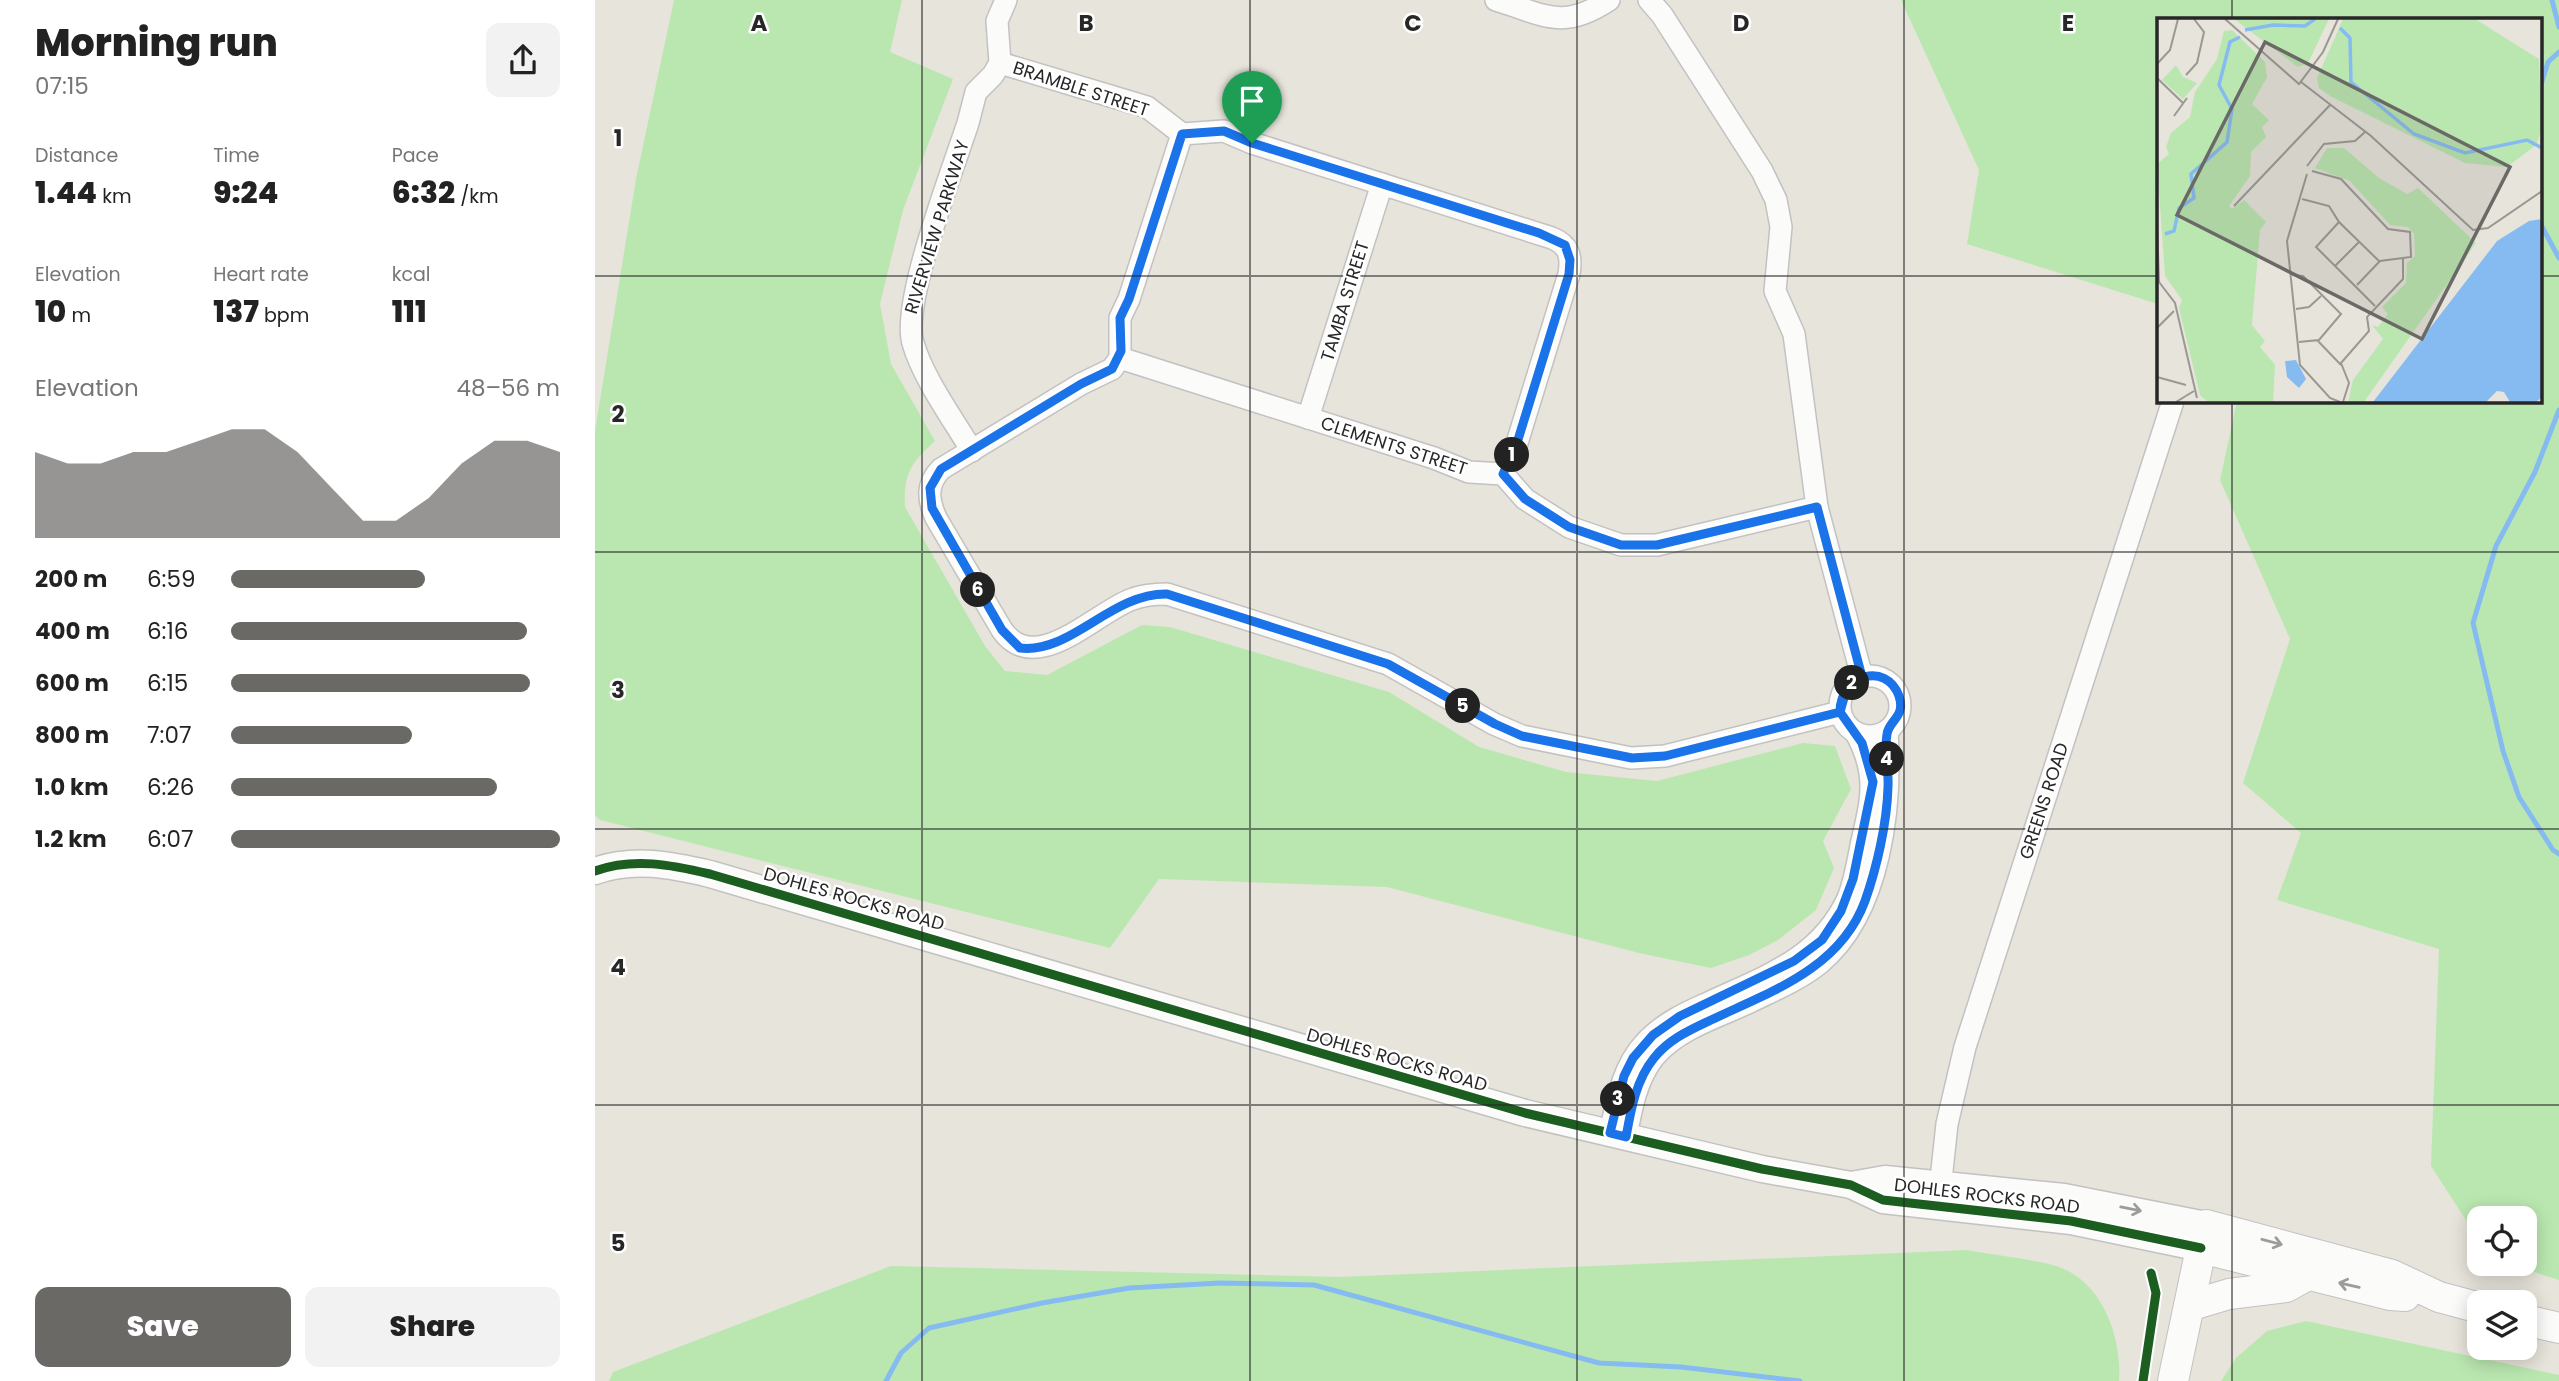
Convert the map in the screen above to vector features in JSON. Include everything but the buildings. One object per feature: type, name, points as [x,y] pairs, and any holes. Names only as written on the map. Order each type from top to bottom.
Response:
[{"type":"main road","name":"DOHLES ROCKS ROAD","points":[[2204,1237],[2308,1275],[2390,1295],[2439,1297]]},
{"type":"main road","name":"DOHLES ROCKS ROAD","points":[[2204,1237],[2392,1275],[2439,1297],[2467,1305]]},
{"type":"main road","points":[[2173,1381],[2204,1237]]},
{"type":"main road","points":[[2189,1306],[2229,1294],[2286,1287],[2308,1275]]},
{"type":"main road","points":[[2537,1323],[2559,1328]]},
{"type":"street","points":[[1000,62],[997,21],[1006,0]]},
{"type":"street","points":[[1496,0],[1565,20],[1583,15],[1609,0]]},
{"type":"street","points":[[1649,0],[1662,15],[1755,160],[1776,200],[1781,227],[1774,283],[1776,297],[1794,334],[1817,507],[1862,677]]},
{"type":"street","name":"BRAMBLE STREET","points":[[1000,62],[1147,107],[1182,134]]},
{"type":"street","name":"RIVERVIEW PARKWAY","points":[[972,451],[916,352],[909,321],[915,289],[968,123],[972,99],[1000,62]]},
{"type":"street","points":[[1817,507],[1657,545],[1621,545],[1569,527],[1525,499],[1503,474],[1517,443],[1569,274],[1568,250],[1552,237],[1252,143],[1224,131],[1182,134],[1129,299],[1121,314],[1120,358],[1107,373],[1081,384],[937,474],[930,488],[930,502],[1002,630],[1020,648],[1047,645],[1132,599],[1167,594],[1388,664],[1495,724],[1522,736],[1632,758],[1665,756],[1840,712]]},
{"type":"street","name":"TAMBA STREET","points":[[1308,418],[1382,184]]},
{"type":"street","name":"CLEMENTS STREET","points":[[1120,358],[1434,458],[1461,469],[1503,474]]},
{"type":"street","name":"GREENS ROAD","points":[[1939,1196],[1951,1101],[1965,1047],[2173,402]]},
{"type":"street","points":[[1618,1135],[1624,1076],[1633,1058],[1653,1035],[1680,1016],[1794,961],[1822,940],[1833,926],[1849,896],[1872,794],[1870,763],[1856,733],[1843,721],[1840,712],[1847,687],[1862,677],[1881,678],[1889,683],[1899,698],[1899,717],[1887,731],[1872,736],[1856,733]]},
{"type":"street","points":[[1618,1135],[1639,1082],[1663,1048],[1686,1031],[1799,978],[1829,955],[1850,930],[1865,902],[1885,814],[1889,784],[1887,731]]},
{"type":"street","name":"DOHLES ROCKS ROAD","points":[[595,871],[609,866],[648,862],[710,874],[1456,1095],[1762,1169],[1851,1185],[1885,1179],[1939,1196],[2071,1221],[2204,1237]]},
{"type":"green space","points":[[674,0],[902,0],[890,52],[953,79],[903,210],[880,304],[891,364],[935,441],[920,455],[911,469],[906,485],[905,507],[985,646],[1005,671],[1047,675],[1142,625],[1170,627],[1389,692],[1479,747],[1566,772],[1657,781],[1803,743],[1835,746],[1851,789],[1823,841],[1834,868],[1816,910],[1778,940],[1749,955],[1711,968],[1639,953],[1387,887],[1159,879],[1110,948],[600,820],[595,815],[595,431],[636,179]]},
{"type":"green space","points":[[1901,0],[2559,0],[2559,1280],[2537,1273],[2537,1206],[2467,1206],[2467,1222],[2431,1166],[2439,949],[2277,900],[2301,833],[2243,783],[2290,639],[2220,480],[2237,402],[2541,402],[2541,18],[2157,18],[2157,304],[1967,244],[1979,170]]},
{"type":"green space","points":[[1967,1250],[2043,1263],[2064,1269],[2078,1277],[2090,1288],[2108,1317],[2117,1349],[2119,1381],[609,1381],[613,1372],[891,1266],[1340,1277]]},
{"type":"green space","points":[[2306,1321],[2467,1355],[2467,1360],[2489,1360],[2559,1375],[2559,1381],[2221,1381],[2236,1358],[2267,1331]]},
{"type":"waterway","points":[[2552,0],[2559,27]]},
{"type":"waterway","points":[[2541,85],[2548,62],[2559,52]]},
{"type":"waterway","points":[[2541,225],[2559,258]]},
{"type":"waterway","points":[[2559,410],[2535,472],[2496,546],[2473,623],[2503,751],[2519,797],[2553,850],[2559,854]]},
{"type":"waterway","points":[[886,1381],[901,1353],[929,1328],[1042,1303],[1129,1288],[1220,1283],[1314,1285],[1599,1363],[1681,1367],[1800,1381]]},
{"type":"cycle path","points":[[1182,134],[1129,299],[1120,318],[1120,358],[1112,369],[1081,384],[941,469],[931,486],[930,499],[936,518],[1002,630],[1015,643],[1031,647],[1047,645],[1065,638],[1130,600],[1167,594],[1388,664],[1494,724],[1522,736],[1631,758],[1665,756],[1840,712]]},
{"type":"cycle path","points":[[595,871],[638,863],[667,865],[710,874],[1525,1113],[1762,1169],[1851,1185],[1883,1200],[2071,1221],[2201,1248]]},
{"type":"cycle path","points":[[2143,1381],[2156,1293],[2151,1273]]},
{"type":"route","points":[[1252,143],[1217,130],[1195,135],[1182,134],[1129,299],[1121,314],[1122,347],[1116,364],[1107,373],[1081,384],[1065,397],[941,469],[930,488],[932,508],[1007,638],[1020,648],[1047,645],[1132,599],[1167,594],[1374,658],[1411,674],[1495,724],[1522,736],[1632,758],[1665,756],[1840,712],[1840,703],[1843,694],[1847,687],[1854,681],[1862,677],[1872,676],[1889,683],[1899,698],[1900,708],[1899,717],[1887,731],[1888,798],[1870,885],[1865,902],[1850,930],[1818,965],[1792,982],[1686,1031],[1663,1048],[1639,1082],[1626,1137],[1610,1133],[1624,1076],[1642,1045],[1680,1016],[1780,969],[1809,951],[1833,926],[1849,896],[1870,807],[1873,782],[1862,743],[1843,721],[1840,712],[1840,703],[1847,687],[1862,677],[1846,625],[1817,507],[1681,540],[1638,546],[1621,545],[1585,535],[1529,502],[1503,474],[1517,443],[1569,274],[1570,260],[1565,245],[1539,233],[1252,143]]}]
